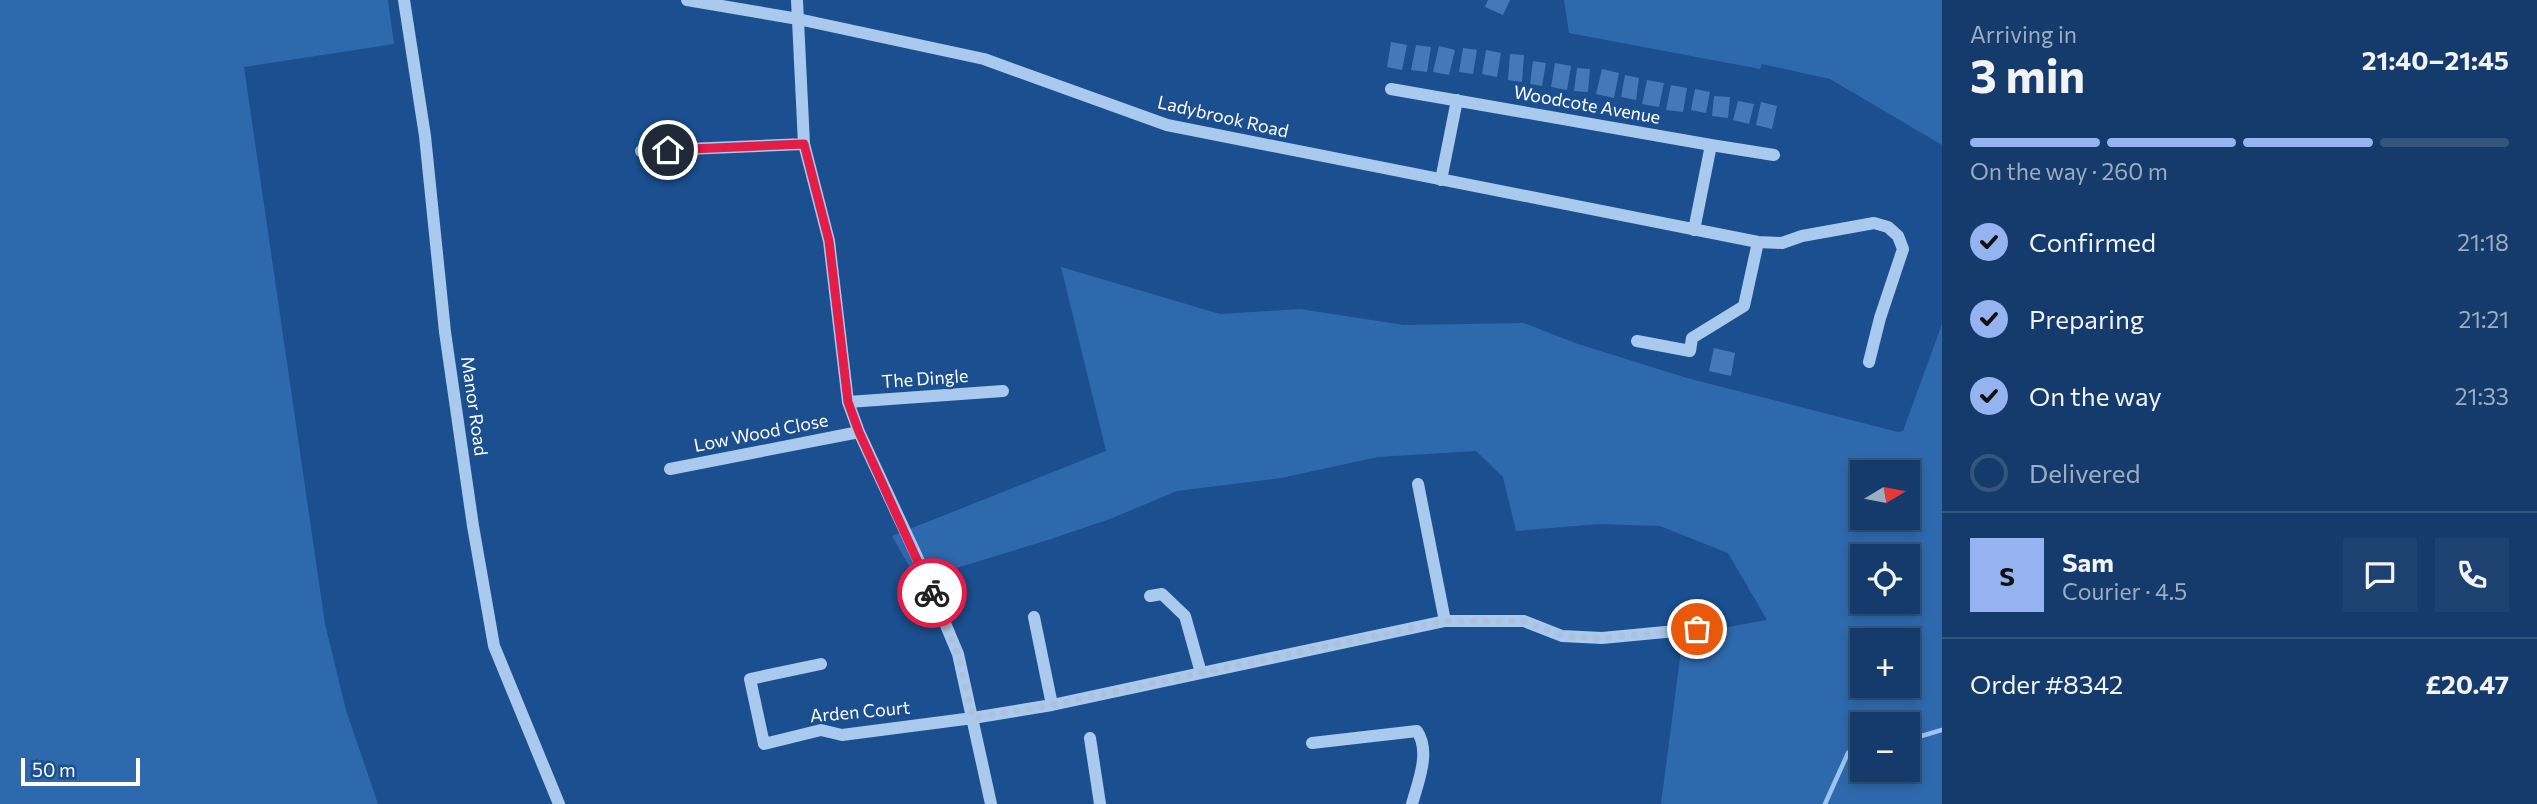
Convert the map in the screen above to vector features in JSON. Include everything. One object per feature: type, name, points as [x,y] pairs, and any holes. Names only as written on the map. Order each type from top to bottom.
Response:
[{"type":"street","name":"Manor Road","points":[[404,0],[425,136],[445,332],[473,526],[494,646],[559,804]]},
{"type":"street","name":"Ladybrook Road","points":[[687,0],[798,19],[984,59],[1167,125],[1694,230],[1758,242],[1782,243],[1802,236],[1874,223],[1888,228],[1898,236],[1903,249],[1880,318],[1869,362]]},
{"type":"street","points":[[797,0],[804,144],[829,241],[848,402],[958,654],[991,804]]},
{"type":"street","name":"Woodcote Avenue","points":[[1391,89],[1774,155]]},
{"type":"street","points":[[1441,180],[1457,100]]},
{"type":"street","points":[[641,151],[804,144]]},
{"type":"street","points":[[1694,230],[1711,145]]},
{"type":"street","points":[[1637,341],[1690,351],[1692,338],[1744,306],[1758,242]]},
{"type":"street","name":"The Dingle","points":[[848,402],[1003,391]]},
{"type":"street","name":"Low Wood Close","points":[[670,469],[859,432]]},
{"type":"street","points":[[1418,484],[1445,621]]},
{"type":"street","points":[[1150,596],[1162,594],[1185,617],[1201,673]]},
{"type":"street","points":[[1034,617],[1052,705]]},
{"type":"street","points":[[973,718],[1052,705],[1445,621],[1524,621],[1562,636],[1602,638],[1697,629]]},
{"type":"street","name":"Arden Court","points":[[821,664],[750,679],[764,744],[821,730],[842,735],[973,718]]},
{"type":"street","points":[[1312,743],[1417,731],[1422,738],[1422,768],[1412,804]]},
{"type":"street","points":[[1090,738],[1100,804]]},
{"type":"shaded area","points":[[0,0],[388,0],[394,44],[244,67],[325,624],[346,710],[378,804],[0,804]]},
{"type":"shaded area","points":[[1564,0],[1942,0],[1942,145],[1830,79],[1762,64],[1760,69],[1569,33]]},
{"type":"shaded area","points":[[1061,267],[1220,314],[1300,309],[1404,325],[1524,323],[1578,344],[1687,378],[1898,432],[1903,431],[1942,324],[1942,804],[1661,804],[1683,635],[1767,620],[1728,553],[1660,526],[1599,524],[1516,531],[1503,477],[1476,451],[1378,457],[1281,478],[1177,491],[1110,519],[917,580],[892,536],[1106,451]]},
{"type":"building","points":[[1488,0],[1510,0],[1503,15],[1485,7]]},
{"type":"building","points":[[1391,42],[1407,45],[1402,70],[1387,67]]},
{"type":"building","points":[[1416,45],[1431,47],[1427,72],[1411,70]]},
{"type":"building","points":[[1439,46],[1455,50],[1449,75],[1433,72]]},
{"type":"building","points":[[1463,48],[1477,50],[1473,74],[1459,72]]},
{"type":"building","points":[[1486,50],[1501,53],[1497,77],[1482,74]]},
{"type":"building","points":[[1510,54],[1524,55],[1522,82],[1508,80]]},
{"type":"building","points":[[1533,61],[1546,63],[1542,86],[1530,84]]},
{"type":"building","points":[[1555,63],[1571,66],[1567,90],[1551,87]]},
{"type":"building","points":[[1577,68],[1590,69],[1588,92],[1574,91]]},
{"type":"building","points":[[1602,69],[1619,73],[1614,98],[1596,94]]},
{"type":"building","points":[[1625,75],[1639,78],[1636,100],[1621,97]]},
{"type":"building","points":[[1647,80],[1664,83],[1659,107],[1642,104]]},
{"type":"building","points":[[1671,85],[1687,88],[1683,112],[1666,110]]},
{"type":"building","points":[[1695,89],[1710,92],[1706,113],[1691,110]]},
{"type":"building","points":[[1714,96],[1730,97],[1728,118],[1712,116]]},
{"type":"building","points":[[1738,101],[1754,104],[1749,124],[1733,120]]},
{"type":"building","points":[[1761,102],[1777,106],[1772,129],[1756,125]]},
{"type":"building","points":[[1714,348],[1735,353],[1731,376],[1709,371]]},
{"type":"waterway","points":[[1920,736],[1942,730]]},
{"type":"waterway","points":[[1825,804],[1850,751]]},
{"type":"way so far","points":[[932,593],[958,654],[973,718],[1052,705],[1445,621],[1524,621],[1562,636],[1602,638],[1697,629]]},
{"type":"route","points":[[668,150],[804,144],[829,241],[848,402],[932,593]]}]
